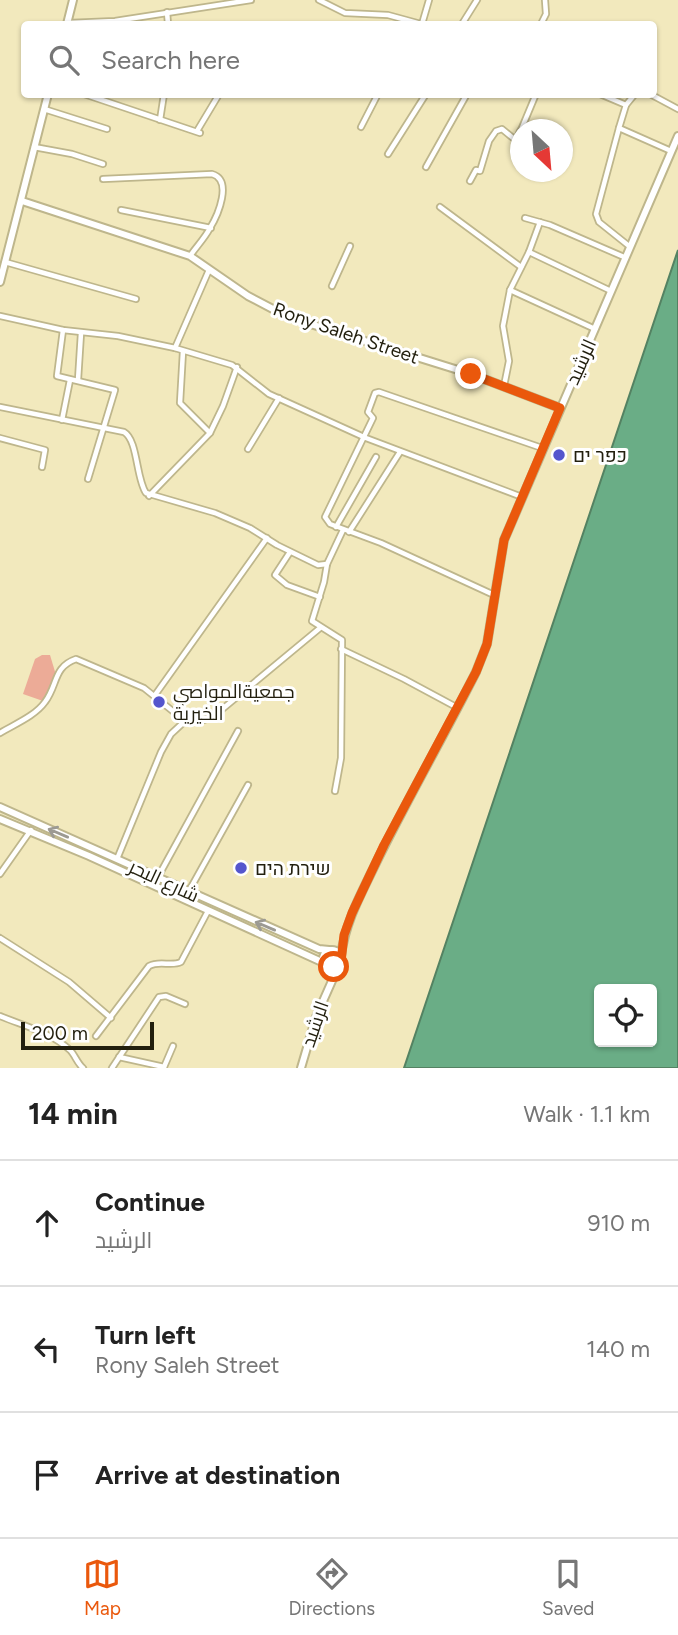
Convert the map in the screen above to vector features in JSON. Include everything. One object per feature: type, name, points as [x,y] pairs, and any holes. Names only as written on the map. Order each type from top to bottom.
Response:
[{"type":"main road","points":[[69,21],[73,0]]},
{"type":"main road","points":[[0,282],[47,98]]},
{"type":"main road","name":"الرشيد","points":[[341,956],[344,935],[384,845],[458,709],[487,644],[504,540],[678,136]]},
{"type":"main road","name":"Rony Saleh Street","points":[[22,201],[190,256],[248,296],[288,317],[504,386],[560,408]]},
{"type":"main road","name":"شارع البحر","points":[[0,807],[319,949],[331,950]]},
{"type":"main road","name":"شارع البحر","points":[[0,819],[31,830],[326,964]]},
{"type":"main road","name":"الرشيد","points":[[331,950],[344,935]]},
{"type":"main road","points":[[331,950],[338,951],[341,956],[339,965],[334,967],[326,964],[324,957],[331,950]]},
{"type":"main road","name":"الرشيد","points":[[326,964],[331,981]]},
{"type":"main road","name":"الرشيد","points":[[300,1068],[316,1017],[339,965]]},
{"type":"street","points":[[117,21],[251,0]]},
{"type":"street","points":[[319,0],[345,13],[388,15],[403,21]]},
{"type":"street","points":[[422,21],[429,0]]},
{"type":"street","points":[[464,21],[477,0]]},
{"type":"street","points":[[543,21],[546,15],[545,0]]},
{"type":"street","points":[[167,12],[168,21]]},
{"type":"street","points":[[103,98],[199,132],[218,98]]},
{"type":"street","points":[[160,120],[163,98]]},
{"type":"street","points":[[360,127],[376,98]]},
{"type":"street","points":[[388,153],[423,98]]},
{"type":"street","points":[[426,167],[465,98]]},
{"type":"street","points":[[526,119],[534,98]]},
{"type":"street","points":[[657,98],[678,109]]},
{"type":"street","points":[[629,246],[599,222],[596,214],[619,128],[630,99]]},
{"type":"street","points":[[44,109],[107,129]]},
{"type":"street","points":[[619,128],[671,151]]},
{"type":"street","points":[[470,181],[476,170],[480,171],[489,141],[496,131],[502,129],[510,134]]},
{"type":"street","points":[[34,147],[72,154],[103,164]]},
{"type":"street","points":[[103,179],[216,175],[222,180],[223,191],[211,228],[190,256]]},
{"type":"street","points":[[440,207],[521,267]]},
{"type":"street","points":[[121,210],[211,228]]},
{"type":"street","points":[[525,218],[624,257]]},
{"type":"street","points":[[504,386],[509,361],[503,326],[510,290],[540,222]]},
{"type":"street","points":[[332,286],[350,246]]},
{"type":"street","points":[[529,251],[611,291]]},
{"type":"street","points":[[5,262],[136,299]]},
{"type":"street","points":[[175,348],[210,269]]},
{"type":"street","points":[[510,290],[595,329]]},
{"type":"street","points":[[0,316],[63,330],[118,336],[175,348],[237,367],[269,394],[400,452],[522,497]]},
{"type":"street","points":[[63,330],[57,376],[115,390],[88,479]]},
{"type":"street","points":[[78,380],[81,333]]},
{"type":"street","points":[[183,351],[180,403],[210,433]]},
{"type":"street","points":[[149,496],[210,433],[237,367]]},
{"type":"street","points":[[62,420],[70,380]]},
{"type":"street","points":[[494,595],[381,543],[336,527],[325,517],[373,418],[368,412],[376,393],[379,392],[542,449]]},
{"type":"street","points":[[248,449],[279,398]]},
{"type":"street","points":[[0,407],[129,435],[140,482],[149,496],[215,513],[250,528],[318,565],[327,564]]},
{"type":"street","points":[[0,438],[43,449],[46,452],[42,467]]},
{"type":"street","points":[[349,532],[400,452]]},
{"type":"street","points":[[336,527],[376,457]]},
{"type":"street","points":[[335,791],[341,758],[340,638],[312,621],[327,564],[343,530]]},
{"type":"street","points":[[155,695],[267,538]]},
{"type":"street","points":[[290,552],[275,575],[286,585],[320,597]]},
{"type":"street","points":[[0,733],[25,719],[45,703],[64,663],[76,659],[155,695],[185,720],[204,720],[220,711],[320,628]]},
{"type":"street","points":[[341,649],[458,709]]},
{"type":"street","points":[[117,859],[161,752],[171,734],[185,720]]},
{"type":"street","points":[[158,877],[238,731]]},
{"type":"street","points":[[188,892],[248,785]]},
{"type":"street","points":[[0,874],[31,830]]},
{"type":"street","points":[[96,1036],[152,964],[181,962],[208,911]]},
{"type":"street","points":[[0,938],[68,982],[111,1018]]},
{"type":"street","points":[[112,1068],[159,997],[166,996],[185,1004]]},
{"type":"street","points":[[0,1016],[48,1035],[72,1052],[83,1068]]},
{"type":"street","points":[[119,1057],[164,1067],[173,1046]]},
{"type":"shaded area","points":[[678,250],[678,1068],[404,1068]]},
{"type":"shaded area","points":[[50,655],[56,675],[43,701],[23,694],[35,659]]},
{"type":"place","name":"כפר ים","points":[[559,455]]},
{"type":"place","name":"جمعيةالمواصي الخيرية","points":[[159,702]]},
{"type":"place","name":"שירת הים","points":[[241,868]]},
{"type":"route","points":[[334,967],[341,962],[344,935],[352,913],[384,845],[476,672],[487,644],[504,540],[560,408],[471,374]]}]
